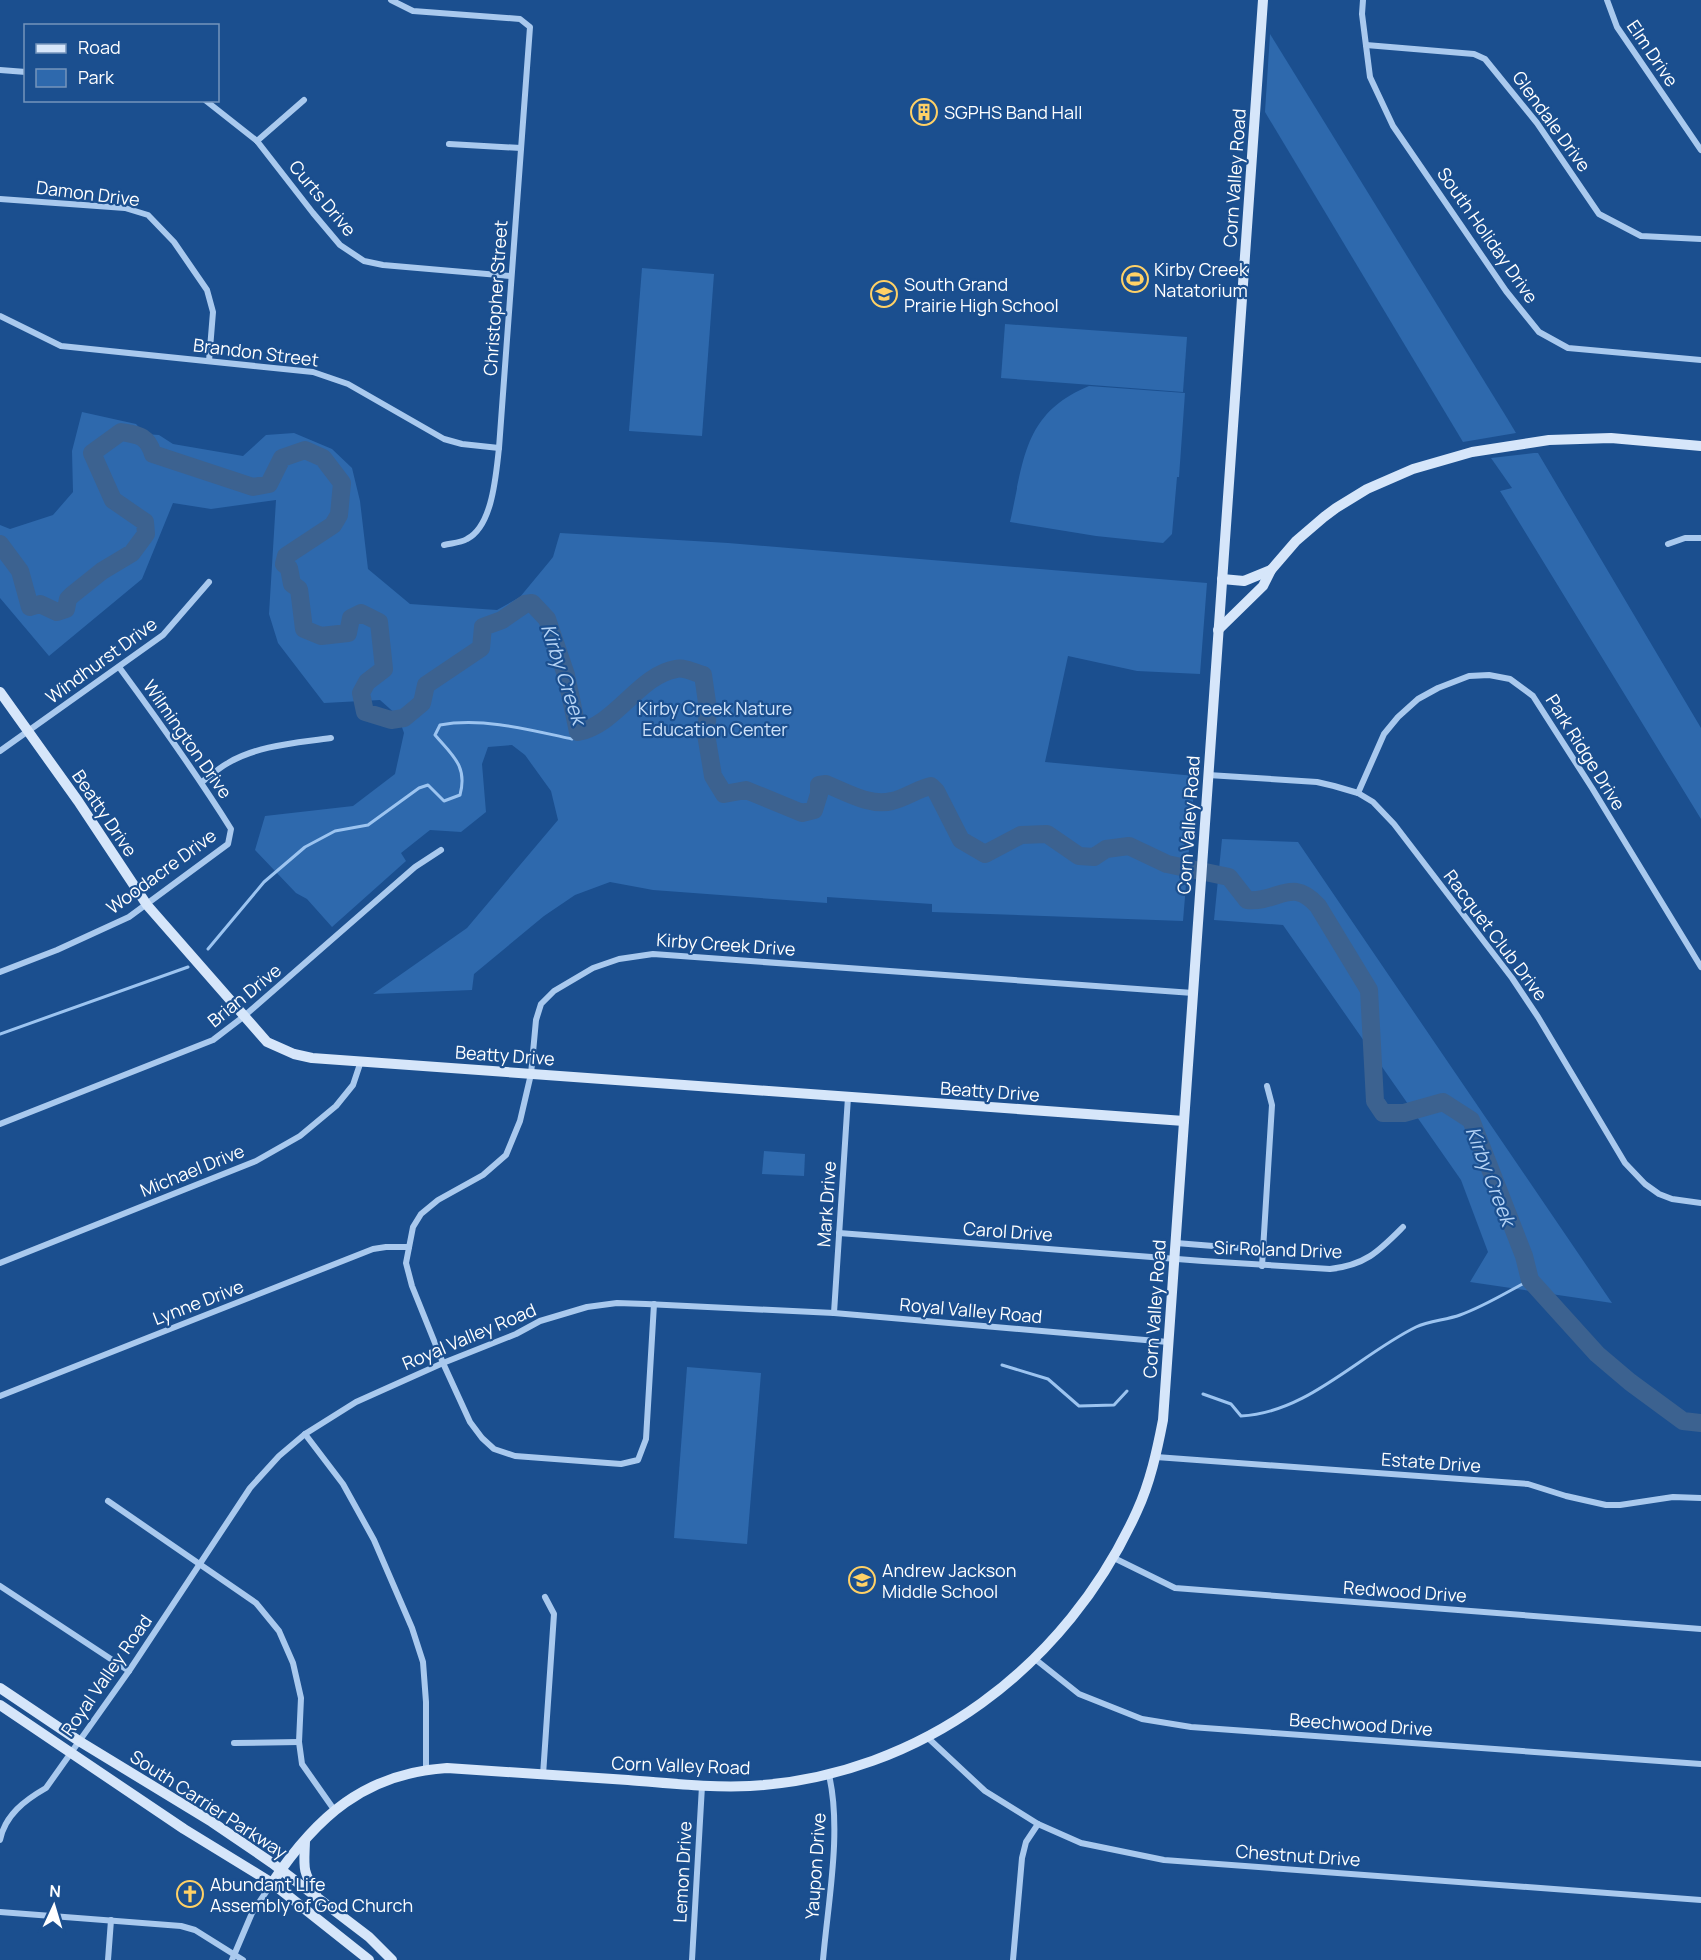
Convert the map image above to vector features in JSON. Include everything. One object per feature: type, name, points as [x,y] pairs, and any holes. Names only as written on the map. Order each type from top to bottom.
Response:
[{"type":"main road","name":"Corn Valley Road","points":[[272,1883],[319,1825],[359,1792],[384,1780],[426,1769],[447,1768],[702,1786],[750,1786],[829,1775],[873,1761],[927,1737],[991,1697],[1035,1659],[1082,1607],[1114,1558],[1138,1509],[1156,1457],[1163,1420],[1263,0]]},
{"type":"main road","points":[[1218,630],[1263,586],[1271,570],[1296,541],[1323,517],[1367,489],[1413,469],[1472,452],[1549,440],[1611,438],[1701,446]]},
{"type":"main road","points":[[1222,579],[1244,581],[1271,570]]},
{"type":"main road","name":"Beatty Drive","points":[[0,692],[78,801],[147,905],[267,1042],[294,1054],[312,1058],[1184,1121]]},
{"type":"main road","name":"South Carrier Parkway","points":[[0,1688],[79,1741],[212,1822],[281,1870],[369,1937],[392,1960]]},
{"type":"main road","name":"South Carrier Parkway","points":[[0,1705],[184,1829],[272,1883],[369,1960]]},
{"type":"main road","points":[[305,1841],[304,1871],[319,1900]]},
{"type":"street","name":"Christopher Street","points":[[392,0],[413,11],[520,19],[530,27],[499,448],[492,500],[482,523],[470,538],[444,545]]},
{"type":"street","name":"South Holiday Drive","points":[[1364,0],[1362,14],[1370,77],[1393,126],[1506,291],[1539,332],[1568,348],[1701,360]]},
{"type":"street","name":"Elm Drive","points":[[1607,0],[1617,27],[1701,150]]},
{"type":"street","name":"Glendale Drive","points":[[1366,45],[1473,54],[1485,59],[1537,123],[1599,214],[1641,236],[1701,239]]},
{"type":"street","points":[[0,70],[24,72]]},
{"type":"street","points":[[257,141],[304,100]]},
{"type":"street","name":"Curts Drive","points":[[208,102],[257,141],[340,245],[364,261],[383,265],[511,276]]},
{"type":"street","points":[[449,144],[521,148]]},
{"type":"street","name":"Damon Drive","points":[[0,198],[125,208],[148,215],[174,242],[207,290],[213,312],[209,361]]},
{"type":"street","name":"Brandon Street","points":[[0,316],[62,346],[313,372],[348,384],[444,439],[462,444],[499,448]]},
{"type":"street","points":[[1668,544],[1685,538],[1701,538]]},
{"type":"street","name":"Windhurst Drive","points":[[0,751],[163,635],[209,582]]},
{"type":"street","name":"Wilmington Drive","points":[[119,667],[202,782],[231,829]]},
{"type":"street","name":"Park Ridge Drive","points":[[1359,793],[1384,734],[1398,717],[1418,699],[1438,688],[1469,676],[1489,675],[1510,679],[1533,696],[1701,967]]},
{"type":"street","points":[[202,782],[228,763],[246,754],[285,744],[332,738]]},
{"type":"street","name":"Racquet Club Drive","points":[[1208,775],[1317,782],[1359,793],[1373,802],[1394,824],[1512,978],[1625,1163],[1645,1184],[1659,1194],[1672,1199],[1701,1203]]},
{"type":"street","name":"Woodacre Drive","points":[[0,972],[105,930],[129,917],[228,844],[231,829]]},
{"type":"street","name":"Brian Drive","points":[[0,1124],[213,1040],[243,1017],[415,867],[441,850]]},
{"type":"street","name":"Kirby Creek Drive","points":[[654,1304],[646,1439],[638,1460],[621,1464],[515,1456],[494,1449],[470,1422],[443,1363],[405,1263],[413,1227],[421,1214],[438,1200],[483,1175],[506,1155],[520,1121],[531,1074],[536,1020],[541,1004],[554,991],[593,968],[644,954],[732,958],[1192,993]]},
{"type":"street","name":"Michael Drive","points":[[0,1263],[255,1161],[300,1136],[336,1106],[353,1085],[361,1061]]},
{"type":"street","points":[[1262,1266],[1272,1105],[1267,1086]]},
{"type":"street","name":"Mark Drive","points":[[834,1313],[848,1097]]},
{"type":"street","name":"Sir Roland Drive","points":[[1175,1259],[1262,1266],[1330,1269],[1351,1267],[1380,1250],[1403,1227]]},
{"type":"street","name":"Carol Drive","points":[[839,1233],[1175,1259]]},
{"type":"street","name":"Sir Roland Drive","points":[[1176,1244],[1263,1250]]},
{"type":"street","name":"Lynne Drive","points":[[0,1396],[373,1249],[409,1247]]},
{"type":"street","name":"Royal Valley Road","points":[[0,1840],[3,1827],[12,1815],[28,1798],[46,1788],[129,1671],[250,1488],[279,1456],[305,1434],[356,1402],[443,1363],[516,1334],[540,1321],[587,1307],[617,1303],[654,1304],[834,1313],[1168,1342]]},
{"type":"street","points":[[305,1434],[343,1484],[375,1540],[412,1628],[423,1662],[426,1702],[424,1741],[426,1769]]},
{"type":"street","name":"Estate Drive","points":[[1156,1457],[1528,1484],[1606,1505],[1673,1497],[1701,1498]]},
{"type":"street","points":[[108,1501],[256,1603],[279,1631],[293,1663],[301,1698],[299,1742],[302,1764],[335,1810]]},
{"type":"street","name":"Redwood Drive","points":[[1114,1558],[1175,1588],[1701,1629]]},
{"type":"street","points":[[0,1586],[129,1671]]},
{"type":"street","points":[[543,1775],[554,1614],[545,1597]]},
{"type":"street","name":"Beechwood Drive","points":[[1035,1659],[1079,1694],[1142,1719],[1191,1727],[1701,1764]]},
{"type":"street","name":"Chestnut Drive","points":[[927,1737],[985,1791],[1038,1824],[1081,1843],[1164,1860],[1701,1900]]},
{"type":"street","points":[[234,1743],[299,1742]]},
{"type":"street","name":"Yaupon Drive","points":[[823,1960],[836,1822],[829,1775]]},
{"type":"street","name":"Lemon Drive","points":[[692,1960],[702,1786]]},
{"type":"street","points":[[1013,1960],[1022,1858],[1026,1842],[1038,1824]]},
{"type":"street","name":"Corn Valley Road","points":[[233,1957],[252,1913],[272,1883]]},
{"type":"street","points":[[0,1912],[181,1926],[195,1930],[233,1957],[243,1960]]},
{"type":"street","points":[[108,1960],[111,1920]]},
{"type":"green space","points":[[1270,34],[1516,433],[1463,442],[1265,112]]},
{"type":"green space","points":[[642,268],[714,274],[702,436],[629,431]]},
{"type":"green space","points":[[1005,324],[1187,337],[1183,392],[1001,378]]},
{"type":"green space","points":[[1089,386],[1185,393],[1172,534],[1163,543],[1096,536],[1010,522],[1024,459],[1039,425],[1051,410],[1067,397]]},
{"type":"green space","name":"Kirby Creek Nature Education Center","points":[[82,412],[136,424],[145,434],[159,435],[173,444],[243,456],[266,435],[294,433],[332,449],[352,468],[360,501],[368,569],[410,604],[497,610],[520,597],[549,562],[553,557],[560,533],[728,543],[1207,583],[1200,674],[1137,671],[1068,656],[1045,762],[1195,776],[1183,921],[932,912],[932,904],[827,897],[827,903],[653,890],[610,882],[575,895],[544,916],[474,974],[472,990],[373,994],[467,928],[558,820],[551,791],[525,755],[512,745],[488,747],[482,764],[486,812],[461,832],[430,830],[401,853],[406,861],[332,927],[307,899],[296,893],[255,850],[265,816],[353,806],[395,774],[404,733],[398,716],[380,700],[324,703],[278,643],[269,614],[276,500],[211,509],[173,503],[142,579],[49,656],[0,598],[0,525],[10,529],[53,515],[73,492],[72,451]]},
{"type":"green space","points":[[1538,453],[1701,728],[1701,819],[1500,491],[1512,488],[1491,458]]},
{"type":"green space","points":[[1222,839],[1298,842],[1612,1303],[1470,1282],[1488,1252],[1461,1180],[1283,925],[1214,920]]},
{"type":"green space","points":[[764,1151],[805,1154],[804,1176],[762,1174]]},
{"type":"green space","points":[[687,1367],[761,1373],[747,1544],[674,1538]]},
{"type":"waterway","name":"Kirby Creek","points":[[0,544],[20,571],[30,607],[40,604],[57,612],[66,609],[68,599],[102,571],[132,553],[146,534],[145,522],[113,500],[92,453],[121,432],[145,439],[153,454],[253,487],[269,484],[282,458],[305,450],[323,458],[342,483],[339,515],[333,525],[286,556],[284,564],[289,568],[292,584],[299,589],[304,629],[321,636],[348,633],[351,618],[361,613],[379,622],[384,669],[367,682],[361,693],[365,712],[391,720],[404,718],[422,703],[426,685],[481,648],[483,627],[502,620],[525,604],[532,603],[547,619],[566,675],[578,732],[592,728],[604,720],[650,680],[663,673],[686,669],[703,675],[708,709],[706,734],[713,776],[724,794],[746,790],[802,813],[814,810],[819,785],[826,784],[859,798],[876,802],[897,800],[931,786],[936,791],[961,840],[985,854],[1021,835],[1047,834],[1079,856],[1094,857],[1106,849],[1129,846],[1167,864],[1229,877],[1247,900],[1258,900],[1292,892],[1309,897],[1318,906],[1369,990],[1375,1101],[1383,1113],[1404,1113],[1443,1102],[1471,1120],[1524,1256],[1530,1280],[1597,1354],[1630,1382],[1683,1421],[1701,1423]]},
{"type":"waterway","points":[[208,949],[264,882],[305,847],[335,831],[368,825],[419,788],[428,785],[444,801],[460,795],[462,785],[460,769],[452,755],[435,735],[440,725],[489,724],[572,739],[578,732]]},
{"type":"waterway","points":[[0,1034],[188,967]]},
{"type":"waterway","points":[[1203,1394],[1231,1404],[1241,1416],[1288,1405],[1332,1381],[1416,1327],[1455,1317],[1530,1280]]},
{"type":"waterway","points":[[1002,1365],[1048,1379],[1079,1406],[1114,1405],[1127,1391]]},
{"type":"place","name":"SGPHS Band Hall","points":[[924,112]]},
{"type":"place","name":"Kirby Creek Natatorium","points":[[1135,279]]},
{"type":"place","name":"South Grand Prairie High School","points":[[884,294]]},
{"type":"place","name":"Andrew Jackson Middle School","points":[[862,1580]]},
{"type":"place","name":"Abundant Life Assembly of God Church","points":[[190,1894]]}]
